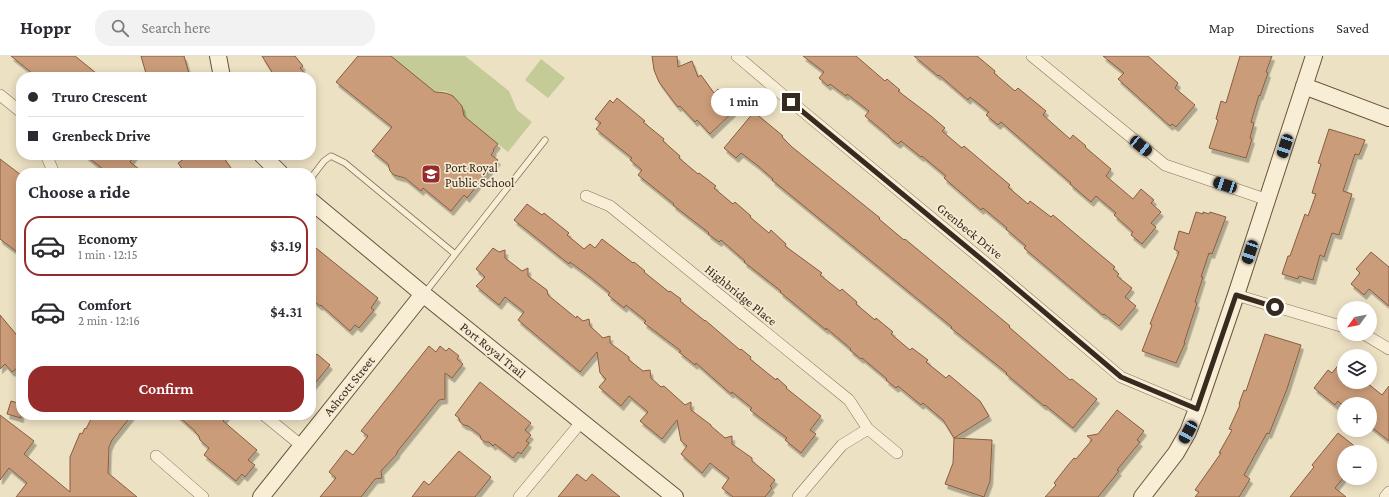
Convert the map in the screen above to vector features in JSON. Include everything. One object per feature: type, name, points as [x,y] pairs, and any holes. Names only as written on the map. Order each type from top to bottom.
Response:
[{"type":"street","points":[[218,56],[221,72]]},
{"type":"street","name":"Grenbeck Drive","points":[[737,56],[1121,377],[1197,409]]},
{"type":"street","points":[[1032,56],[1165,166],[1268,200]]},
{"type":"street","points":[[1142,497],[1176,452],[1188,432],[1197,409],[1268,200],[1314,56]]},
{"type":"street","points":[[1304,86],[1389,118]]},
{"type":"street","points":[[0,95],[16,108]]},
{"type":"street","points":[[267,160],[275,168]]},
{"type":"street","name":"Highbridge Place","points":[[586,196],[610,206],[849,400],[868,429],[897,453]]},
{"type":"street","name":"Port Royal Trail","points":[[316,205],[423,294],[675,497]]},
{"type":"street","name":"Ashcott Street","points":[[261,497],[423,294]]},
{"type":"street","points":[[1236,295],[1337,325]]},
{"type":"street","points":[[1376,341],[1389,349]]},
{"type":"street","points":[[270,420],[302,446]]},
{"type":"street","points":[[519,497],[582,421]]},
{"type":"street","points":[[798,497],[842,445],[868,429]]},
{"type":"street","points":[[156,456],[203,497]]},
{"type":"street","points":[[1385,497],[1389,492]]},
{"type":"lane","points":[[423,294],[545,140]]},
{"type":"lane","points":[[316,171],[324,161],[331,156],[346,163],[455,254]]},
{"type":"green space","points":[[388,56],[465,56],[509,91],[517,110],[532,122],[508,152],[464,117],[460,103],[446,91],[433,92]]},
{"type":"green space","points":[[541,59],[565,78],[548,98],[525,80]]},
{"type":"building","points":[[11,56],[75,56],[95,72],[31,72]]},
{"type":"building","points":[[141,56],[184,56],[189,72],[146,72]]},
{"type":"building","points":[[262,56],[295,56],[303,66],[300,68],[304,72],[272,72]]},
{"type":"building","points":[[358,56],[391,56],[435,92],[446,93],[453,96],[462,106],[464,116],[498,144],[491,155],[498,160],[467,198],[464,195],[451,211],[423,188],[421,191],[405,178],[394,175],[390,171],[388,164],[372,151],[392,127],[336,82]]},
{"type":"building","points":[[652,56],[677,56],[678,67],[692,61],[698,77],[701,75],[714,93],[718,89],[737,108],[710,134],[697,120],[695,122],[680,106],[678,107],[673,101],[659,82],[654,70]]},
{"type":"building","points":[[803,56],[856,56],[885,81],[887,79],[900,90],[898,91],[945,128],[942,131],[962,148],[964,146],[1010,185],[1008,187],[1028,204],[1030,201],[1051,217],[1053,215],[1115,267],[1113,269],[1119,274],[1117,276],[1132,288],[1125,297],[1136,306],[1119,326],[1104,314],[1103,315],[1024,248],[1026,246],[1006,229],[1007,228],[983,208],[981,210],[944,178],[946,176],[922,156],[921,157],[901,141],[898,144],[889,137],[865,116],[869,111],[847,94],[846,96],[830,84],[828,86],[819,78],[824,72]]},
{"type":"building","points":[[914,56],[977,56],[1015,91],[1018,88],[1046,111],[1043,115],[1070,139],[1073,135],[1086,146],[1085,147],[1111,169],[1106,176],[1133,199],[1141,189],[1154,200],[1151,203],[1161,212],[1151,223],[1156,227],[1142,244],[1131,235],[1133,232],[1114,215],[1116,213],[1096,196],[1091,202],[1001,122],[998,125],[986,115],[989,112],[970,97],[968,100]]},
{"type":"building","points":[[1103,56],[1148,56],[1178,83],[1175,88],[1195,105],[1176,127],[1172,124],[1170,126],[1118,79],[1124,73]]},
{"type":"building","points":[[1240,56],[1272,56],[1266,72],[1268,73],[1260,96],[1259,95],[1251,122],[1254,123],[1250,138],[1252,139],[1246,158],[1209,148],[1218,120],[1216,119],[1221,101],[1226,103]]},
{"type":"building","points":[[617,98],[664,139],[663,141],[680,156],[679,158],[698,174],[699,173],[716,186],[714,188],[733,204],[735,202],[769,233],[771,230],[786,244],[785,246],[822,273],[820,275],[840,291],[842,289],[857,302],[856,304],[875,320],[876,318],[893,332],[891,334],[910,350],[912,348],[928,360],[926,362],[946,378],[949,375],[980,401],[989,416],[954,438],[943,420],[923,403],[921,405],[898,386],[896,388],[826,328],[826,330],[780,292],[781,291],[744,262],[745,261],[721,240],[719,242],[708,234],[709,233],[673,205],[674,204],[638,175],[642,170],[630,160],[632,158],[596,129],[601,123],[595,119],[610,100],[613,103]]},
{"type":"building","points":[[754,112],[783,136],[782,137],[792,147],[1010,326],[1009,327],[1070,380],[1072,379],[1097,399],[1073,428],[1045,405],[1044,406],[1006,374],[1007,373],[951,328],[952,327],[772,180],[773,179],[757,165],[741,153],[736,158],[724,148]]},
{"type":"building","points":[[1329,129],[1365,140],[1359,155],[1355,154],[1343,191],[1352,194],[1339,235],[1332,233],[1324,257],[1320,255],[1313,280],[1299,276],[1298,279],[1282,274],[1305,214],[1308,216],[1316,194],[1312,193],[1321,164],[1318,163]]},
{"type":"building","points":[[0,159],[16,171],[16,251],[0,239]]},
{"type":"building","points":[[91,160],[131,160],[130,162],[138,168],[102,168]]},
{"type":"building","points":[[182,160],[225,160],[231,168],[182,168],[178,163]]},
{"type":"building","points":[[527,204],[542,215],[544,213],[569,233],[567,235],[584,249],[590,244],[595,248],[602,239],[633,263],[634,262],[669,292],[670,291],[681,299],[680,301],[740,350],[741,349],[751,357],[750,359],[776,380],[777,378],[787,387],[786,388],[821,416],[810,430],[816,434],[801,453],[785,440],[787,438],[750,410],[752,408],[732,392],[731,394],[696,363],[695,365],[679,352],[681,351],[644,323],[646,321],[626,305],[624,308],[608,295],[610,293],[589,276],[570,262],[569,264],[514,220]]},
{"type":"building","points":[[1196,212],[1209,214],[1210,212],[1226,217],[1212,254],[1209,253],[1201,277],[1203,277],[1195,302],[1197,303],[1185,343],[1176,363],[1142,351],[1152,325],[1150,324],[1179,252],[1174,249],[1179,231],[1189,234]]},
{"type":"building","points":[[316,248],[378,298],[371,308],[374,310],[359,328],[355,325],[350,331],[321,305],[320,306],[316,303]]},
{"type":"building","points":[[493,248],[499,252],[505,250],[505,258],[522,271],[528,268],[528,276],[547,290],[548,295],[576,318],[577,316],[583,321],[589,319],[590,326],[603,338],[610,336],[610,343],[629,357],[629,360],[643,371],[650,370],[651,378],[661,387],[664,386],[685,405],[691,402],[691,410],[725,438],[732,436],[732,444],[752,458],[752,461],[775,480],[770,486],[772,488],[765,497],[733,497],[722,488],[729,478],[710,463],[702,473],[681,454],[687,446],[681,441],[677,420],[662,439],[640,421],[648,412],[629,396],[621,406],[599,387],[606,379],[600,373],[597,352],[580,372],[518,320],[524,312],[505,297],[499,305],[476,286],[485,277],[476,269]]},
{"type":"building","points":[[1371,252],[1389,267],[1389,306],[1369,289],[1364,295],[1351,284],[1360,273],[1356,269]]},
{"type":"building","points":[[0,315],[16,334],[16,369],[12,372],[5,364],[0,369]]},
{"type":"building","points":[[1265,334],[1301,345],[1287,389],[1269,434],[1267,433],[1244,475],[1250,479],[1239,497],[1195,497],[1199,492],[1195,490],[1221,453],[1219,453],[1232,430],[1229,429],[1240,405],[1239,404],[1244,390],[1246,391]]},
{"type":"building","points":[[429,346],[436,352],[440,346],[446,351],[449,348],[459,356],[457,359],[463,364],[452,378],[445,373],[445,399],[439,400],[397,452],[397,454],[381,471],[382,478],[375,479],[361,497],[320,497],[336,478],[329,472],[346,450],[353,455],[368,436],[361,431]]},
{"type":"building","points":[[317,354],[330,365],[316,382]]},
{"type":"building","points":[[1337,367],[1337,389],[1375,389],[1382,395],[1389,386],[1389,441],[1377,432],[1377,397],[1337,397],[1337,402],[1335,405],[1314,388],[1328,370],[1332,373]]},
{"type":"building","points":[[480,382],[531,423],[525,430],[531,435],[526,441],[529,443],[521,454],[518,452],[513,458],[495,444],[493,446],[489,442],[485,442],[481,439],[480,435],[460,422],[459,418],[455,415]]},
{"type":"building","points":[[11,401],[16,402],[16,417],[7,414]]},
{"type":"building","points":[[1117,410],[1144,431],[1137,440],[1140,442],[1117,470],[1119,471],[1098,497],[1045,497],[1056,485],[1054,483],[1068,465],[1074,458],[1076,459],[1092,440],[1087,436],[1098,434]]},
{"type":"building","points":[[0,415],[34,441],[24,454],[70,492],[70,457],[80,433],[82,434],[91,420],[128,420],[112,440],[109,447],[108,473],[137,497],[16,497],[27,483],[9,468],[0,480]]},
{"type":"building","points":[[183,420],[224,420],[257,450],[248,460],[255,465],[245,477],[242,474],[236,481],[204,455],[209,448],[200,440],[195,431]]},
{"type":"building","points":[[1337,434],[1337,437],[1343,437],[1353,445],[1337,445],[1337,485],[1335,488],[1346,497],[1290,497],[1314,467],[1312,465]]},
{"type":"building","points":[[954,438],[992,440],[990,481],[984,497],[945,484],[953,463]]},
{"type":"building","points":[[459,451],[491,477],[475,497],[412,497],[424,481],[429,485]]},
{"type":"building","points":[[577,474],[586,481],[592,474],[620,497],[558,497]]},
{"type":"place","name":"Port Royal Public School","points":[[431,174]]},
{"type":"route","points":[[791,102],[997,272],[1121,377],[1149,389],[1197,409],[1236,295],[1275,307]]}]
